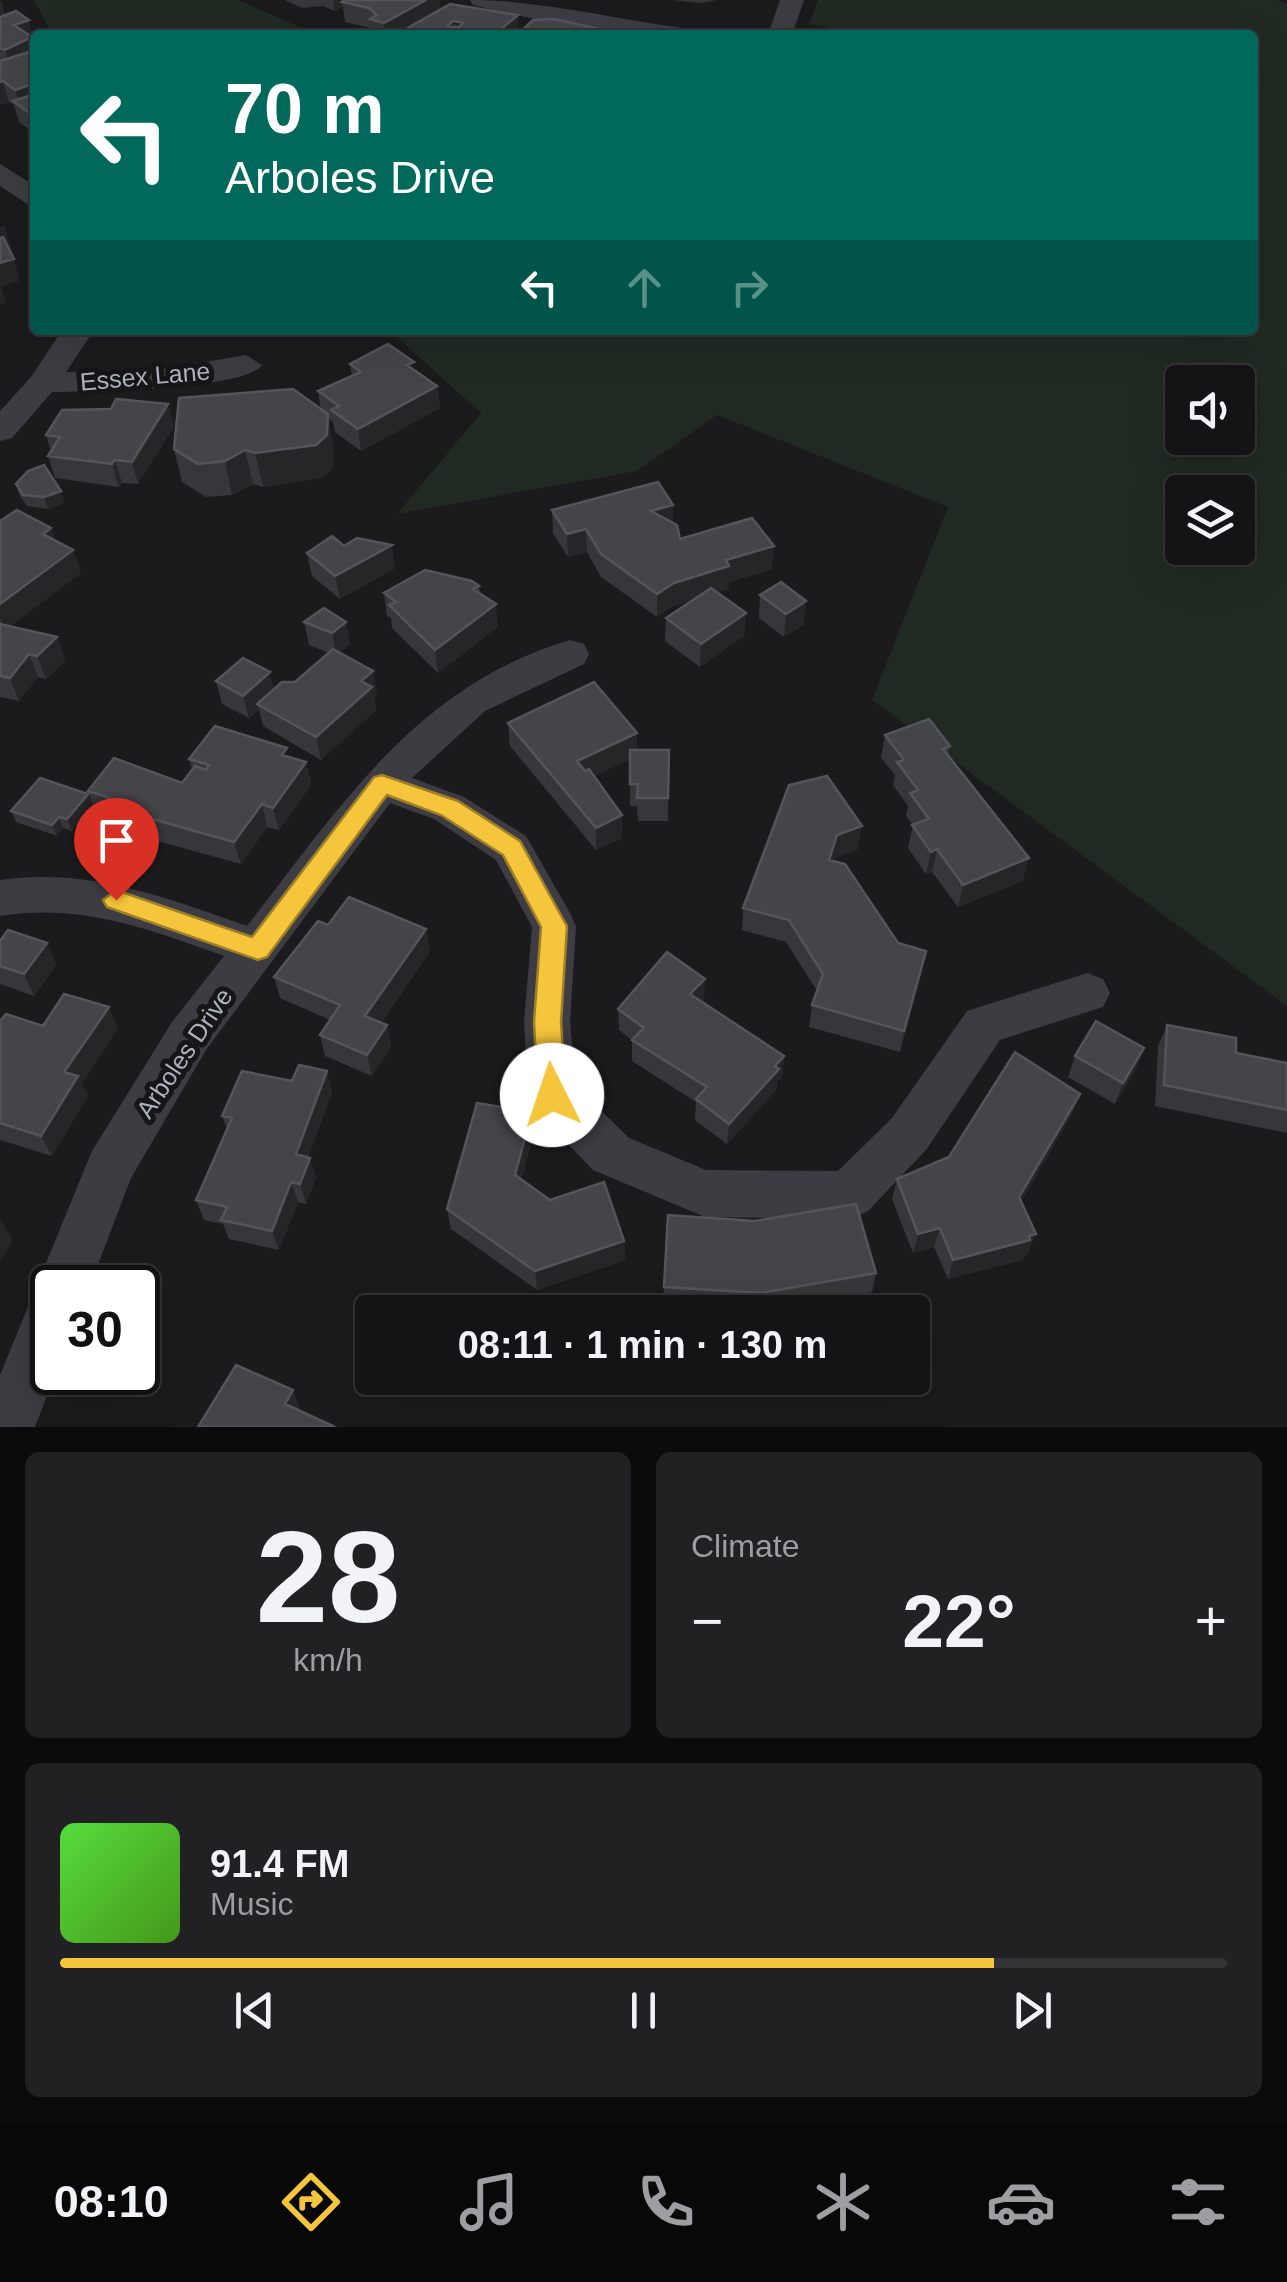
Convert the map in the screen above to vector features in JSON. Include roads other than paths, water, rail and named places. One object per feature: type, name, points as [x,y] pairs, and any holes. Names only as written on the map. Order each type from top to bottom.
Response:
[{"type":"street","points":[[482,0],[555,18],[644,30]]},
{"type":"street","points":[[782,30],[792,0]]},
{"type":"street","points":[[0,172],[30,196]]},
{"type":"street","points":[[0,430],[43,383],[75,335]]},
{"type":"street","name":"Essex Lane","points":[[43,383],[164,379],[246,366]]},
{"type":"street","name":"Arboles Drive","points":[[71,1265],[110,1167],[189,1036],[382,784],[418,745],[472,701],[570,654]]},
{"type":"street","points":[[382,784],[449,808],[511,848],[554,926],[547,1022],[552,1095],[612,1154],[705,1193],[849,1195],[910,1134],[984,1024],[1087,993]]},
{"type":"street","points":[[0,898],[57,893],[116,900],[258,949]]},
{"type":"street","points":[[6,1427],[30,1367]]}]
